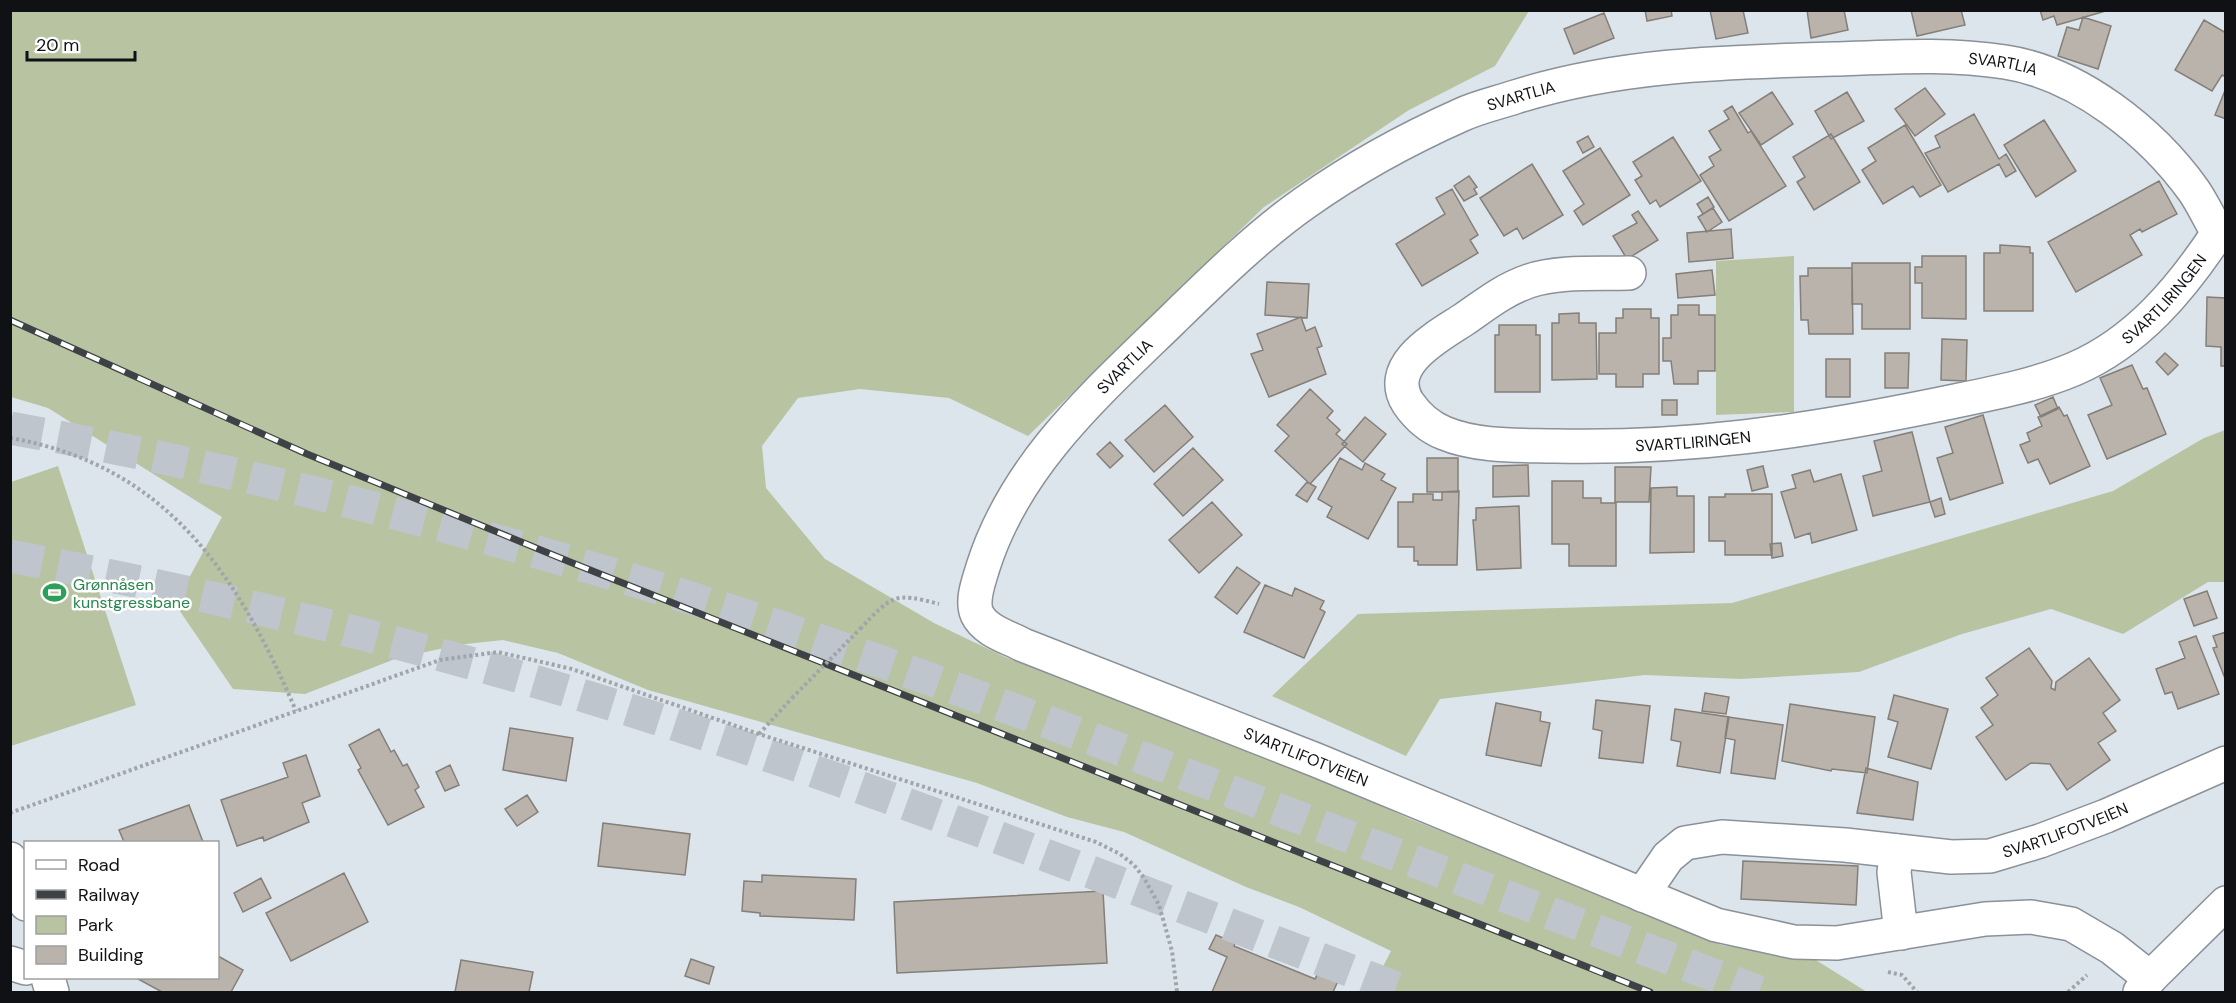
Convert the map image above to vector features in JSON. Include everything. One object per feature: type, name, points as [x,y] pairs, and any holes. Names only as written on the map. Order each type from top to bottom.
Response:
[{"type":"street","name":"SVARTLIA","points":[[976,612],[976,590],[985,560],[1017,489],[1087,403],[1210,283],[1303,203],[1375,158],[1465,113],[1549,86],[1634,70],[1727,62],[1889,57],[2009,62],[2087,91],[2108,106],[2154,147],[2193,191],[2222,235]]},
{"type":"street","name":"SVARTLIRINGEN","points":[[1629,273],[1531,280],[1492,297],[1430,342],[1410,361],[1402,387],[1406,399],[1426,423],[1442,433],[1458,438],[1525,446],[1676,446],[1750,438],[1851,422],[2038,382],[2075,368],[2113,347],[2154,314],[2187,280],[2222,235]]},
{"type":"street","name":"SVARTLIFOTVEIEN","points":[[976,612],[988,628],[1023,645],[1316,760],[1716,925],[1757,936],[1794,942],[1837,943],[1985,919],[2031,917],[2071,924],[2112,948],[2145,985]]},
{"type":"street","name":"SVARTLIFOTVEIEN","points":[[1642,894],[1668,857],[1685,843],[1722,837],[1951,856],[1990,856],[2040,842],[2226,763]]},
{"type":"street","points":[[1898,851],[1894,872],[1901,933]]},
{"type":"street","points":[[10,859],[24,898]]},
{"type":"street","points":[[2145,985],[2226,903]]},
{"type":"path","points":[[10,438],[45,445],[92,462],[138,487],[175,515],[206,550],[259,629],[296,711]]},
{"type":"path","points":[[759,734],[881,606],[896,597],[909,596],[976,612]]},
{"type":"path","points":[[10,813],[440,660],[498,652],[572,669],[759,734],[1056,828],[1120,854],[1144,878],[1159,905],[1172,951],[1177,993]]},
{"type":"path","points":[[1881,970],[1902,975],[1917,993]]},
{"type":"path","points":[[2068,993],[2089,973]]},
{"type":"green space","points":[[10,11],[1529,11],[1495,66],[1409,110],[1264,207],[1028,436],[949,398],[860,389],[798,398],[762,446],[766,488],[825,559],[934,623],[1005,657],[1202,730],[1341,787],[1410,819],[1596,891],[1721,945],[1811,957],[1867,992],[1370,992],[1391,951],[1299,907],[1246,887],[1124,832],[1067,817],[977,783],[648,690],[558,653],[503,640],[457,645],[395,659],[305,694],[233,689],[175,604],[222,517],[48,408],[11,397]]},
{"type":"green space","points":[[1794,256],[1794,412],[1716,415],[1716,261]]},
{"type":"green space","points":[[2225,430],[2225,582],[2208,582],[2123,634],[2051,609],[1962,634],[1859,672],[1740,679],[1645,675],[1440,699],[1406,756],[1272,696],[1358,614],[1732,603],[2113,491],[2204,438]]},
{"type":"green space","name":"Grønnåsen kunstgressbane","points":[[58,466],[136,705],[11,746],[11,482]]},
{"type":"building","points":[[1645,10],[1671,10],[1672,16],[1647,21]]},
{"type":"building","points":[[1710,10],[1743,10],[1748,33],[1716,39]]},
{"type":"building","points":[[1807,10],[1844,10],[1848,30],[1811,38]]},
{"type":"building","points":[[1911,10],[1961,10],[1965,25],[1917,36]]},
{"type":"building","points":[[2040,10],[2109,10],[2057,25],[2054,16],[2043,20]]},
{"type":"building","points":[[1604,13],[1614,38],[1574,54],[1564,29]]},
{"type":"building","points":[[2083,17],[2111,26],[2098,69],[2058,56],[2067,27],[2079,30]]},
{"type":"building","points":[[2204,20],[2226,33],[2226,77],[2222,75],[2212,91],[2175,70]]},
{"type":"building","points":[[1925,88],[1945,114],[1915,136],[1895,109]]},
{"type":"building","points":[[2226,88],[2226,119],[2215,115]]},
{"type":"building","points":[[1772,92],[1793,124],[1761,145],[1739,113]]},
{"type":"building","points":[[1847,92],[1864,121],[1831,139],[1815,111]]},
{"type":"building","points":[[1732,106],[1748,133],[1751,131],[1786,186],[1729,221],[1700,175],[1714,166],[1709,157],[1721,150],[1709,131],[1729,119],[1724,111]]},
{"type":"building","points":[[1974,114],[1999,159],[2006,154],[2016,171],[2006,177],[1999,164],[1948,192],[1925,153],[1940,147],[1935,136]]},
{"type":"building","points":[[2044,120],[2076,171],[2036,197],[2004,145]]},
{"type":"building","points":[[1905,125],[1941,185],[1920,197],[1913,186],[1883,204],[1862,170],[1876,161],[1868,148]]},
{"type":"building","points":[[1831,134],[1860,182],[1814,210],[1797,182],[1805,177],[1793,157]]},
{"type":"building","points":[[1588,136],[1594,147],[1583,153],[1577,142]]},
{"type":"building","points":[[1673,137],[1701,181],[1660,207],[1656,200],[1650,204],[1635,180],[1642,176],[1633,162]]},
{"type":"building","points":[[1600,148],[1630,195],[1583,225],[1574,211],[1584,204],[1563,171]]},
{"type":"building","points":[[1532,164],[1563,215],[1523,239],[1517,228],[1504,236],[1480,198]]},
{"type":"building","points":[[1469,176],[1477,187],[1474,189],[1477,194],[1464,201],[1454,186]]},
{"type":"building","points":[[2159,181],[2177,214],[2142,232],[2140,229],[2130,235],[2142,255],[2076,292],[2048,242]]},
{"type":"building","points":[[1452,189],[1478,235],[1470,240],[1478,253],[1422,286],[1396,244],[1445,214],[1436,198]]},
{"type":"building","points":[[1708,197],[1714,207],[1703,214],[1697,204]]},
{"type":"building","points":[[1713,208],[1722,222],[1707,232],[1698,217]]},
{"type":"building","points":[[1638,211],[1658,240],[1627,259],[1613,236],[1637,223],[1632,215]]},
{"type":"building","points":[[1731,229],[1733,258],[1689,262],[1687,233]]},
{"type":"building","points":[[2000,245],[2030,247],[2030,253],[2033,253],[2033,311],[1984,311],[1984,253],[2000,253]]},
{"type":"building","points":[[1922,256],[1966,256],[1966,319],[1922,318],[1922,283],[1915,283],[1915,267],[1922,267]]},
{"type":"building","points":[[1852,263],[1910,263],[1910,329],[1862,329],[1862,304],[1852,304]]},
{"type":"building","points":[[1808,268],[1852,268],[1853,334],[1809,334],[1808,320],[1801,320],[1800,276],[1808,276]]},
{"type":"building","points":[[1712,270],[1715,295],[1678,298],[1676,274]]},
{"type":"building","points":[[1267,282],[1309,284],[1307,318],[1265,315]]},
{"type":"building","points":[[2207,297],[2226,298],[2226,366],[2221,366],[2221,347],[2206,346]]},
{"type":"building","points":[[1678,305],[1699,305],[1699,315],[1715,315],[1715,371],[1698,371],[1698,384],[1674,384],[1671,361],[1663,361],[1663,338],[1671,338],[1671,315],[1678,315]]},
{"type":"building","points":[[1623,309],[1651,309],[1651,318],[1659,318],[1659,374],[1643,374],[1643,387],[1616,387],[1616,374],[1599,374],[1599,333],[1616,333],[1616,318],[1623,318]]},
{"type":"building","points":[[1579,313],[1579,323],[1596,323],[1597,379],[1552,380],[1552,323],[1559,323],[1559,314]]},
{"type":"building","points":[[1301,317],[1306,331],[1315,327],[1322,346],[1317,348],[1326,374],[1269,397],[1251,354],[1263,350],[1257,334]]},
{"type":"building","points":[[1499,325],[1536,325],[1536,335],[1540,335],[1540,392],[1495,392],[1495,335],[1499,335]]},
{"type":"building","points":[[1942,339],[1967,340],[1966,381],[1941,380]]},
{"type":"building","points":[[1885,353],[1909,353],[1908,388],[1885,388]]},
{"type":"building","points":[[2165,353],[2178,365],[2168,375],[2156,362]]},
{"type":"building","points":[[1826,359],[1850,359],[1850,397],[1826,397]]},
{"type":"building","points":[[2132,365],[2143,389],[2147,388],[2166,434],[2107,459],[2088,415],[2112,405],[2100,378]]},
{"type":"building","points":[[1310,389],[1333,411],[1327,418],[1340,430],[1336,434],[1347,444],[1310,484],[1275,451],[1289,436],[1277,425]]},
{"type":"building","points":[[2053,397],[2058,409],[2041,417],[2035,405]]},
{"type":"building","points":[[1662,400],[1677,400],[1677,415],[1662,415]]},
{"type":"building","points":[[1165,405],[1193,437],[1154,472],[1125,440]]},
{"type":"building","points":[[2059,407],[2064,416],[2067,415],[2090,466],[2050,484],[2038,459],[2028,463],[2020,445],[2030,441],[2027,433],[2042,426],[2038,417]]},
{"type":"building","points":[[1983,415],[2003,483],[1950,500],[1937,458],[1953,453],[1945,427]]},
{"type":"building","points":[[1365,417],[1386,434],[1363,462],[1342,444]]},
{"type":"building","points":[[1912,432],[1930,502],[1873,516],[1863,476],[1882,471],[1874,441]]},
{"type":"building","points":[[1110,442],[1123,456],[1110,468],[1097,454]]},
{"type":"building","points":[[1193,448],[1223,480],[1183,516],[1154,484]]},
{"type":"building","points":[[1340,458],[1362,470],[1365,463],[1385,474],[1381,480],[1396,488],[1368,539],[1327,517],[1332,507],[1318,499]]},
{"type":"building","points":[[1427,458],[1458,458],[1458,492],[1427,492]]},
{"type":"building","points":[[1528,465],[1529,496],[1493,497],[1493,466]]},
{"type":"building","points":[[1763,466],[1768,487],[1752,491],[1747,470]]},
{"type":"building","points":[[1615,467],[1651,467],[1649,502],[1615,502]]},
{"type":"building","points":[[1810,470],[1814,482],[1841,474],[1857,530],[1812,543],[1810,533],[1795,538],[1781,492],[1796,488],[1792,475]]},
{"type":"building","points":[[1552,481],[1583,481],[1583,498],[1601,498],[1601,503],[1616,503],[1616,566],[1569,566],[1569,544],[1552,544]]},
{"type":"building","points":[[1307,482],[1316,487],[1307,502],[1296,495]]},
{"type":"building","points":[[1677,487],[1677,496],[1694,496],[1694,552],[1650,553],[1651,488]]},
{"type":"building","points":[[1459,491],[1457,565],[1418,565],[1418,561],[1414,561],[1414,547],[1398,547],[1398,502],[1413,502],[1413,494],[1433,494],[1433,500],[1442,500],[1442,492]]},
{"type":"building","points":[[1725,494],[1772,494],[1772,555],[1725,555],[1725,541],[1709,541],[1709,497],[1725,497]]},
{"type":"building","points":[[1941,498],[1945,514],[1935,517],[1930,502]]},
{"type":"building","points":[[1212,502],[1242,535],[1199,573],[1169,540]]},
{"type":"building","points":[[1519,506],[1521,568],[1477,570],[1473,520],[1476,520],[1476,508]]},
{"type":"building","points":[[1781,543],[1783,556],[1772,558],[1770,544]]},
{"type":"building","points":[[1237,567],[1260,583],[1237,614],[1215,597]]},
{"type":"building","points":[[1265,585],[1292,596],[1295,588],[1324,601],[1320,609],[1325,612],[1304,658],[1244,632]]},
{"type":"building","points":[[2207,591],[2217,618],[2194,626],[2184,599]]},
{"type":"building","points":[[2226,632],[2226,681],[2213,648],[2217,647],[2213,636]]},
{"type":"building","points":[[2196,636],[2219,694],[2178,709],[2172,692],[2165,694],[2156,669],[2185,658],[2179,642]]},
{"type":"building","points":[[2029,648],[2052,681],[2051,688],[2055,690],[2056,682],[2089,658],[2120,700],[2103,713],[2116,731],[2098,743],[2110,760],[2067,790],[2050,764],[2031,763],[2006,780],[1976,737],[1993,725],[1981,708],[1998,695],[1986,678]]},
{"type":"building","points":[[1705,693],[1729,697],[1726,714],[1702,711]]},
{"type":"building","points":[[1894,695],[1948,709],[1931,769],[1888,757],[1898,722],[1888,719]]},
{"type":"building","points":[[1596,700],[1650,706],[1643,763],[1599,758],[1602,731],[1593,729]]},
{"type":"building","points":[[1496,703],[1541,712],[1540,721],[1550,723],[1541,766],[1486,755]]},
{"type":"building","points":[[1790,704],[1875,717],[1867,773],[1832,769],[1831,771],[1782,761]]},
{"type":"building","points":[[1675,709],[1729,717],[1720,773],[1677,766],[1681,742],[1671,740]]},
{"type":"building","points":[[1728,717],[1783,725],[1775,779],[1731,773],[1735,740],[1725,738]]},
{"type":"building","points":[[510,728],[573,738],[566,781],[503,770]]},
{"type":"building","points":[[379,729],[391,752],[394,750],[403,766],[407,764],[419,787],[415,790],[424,807],[388,825],[358,770],[361,768],[349,745]]},
{"type":"building","points":[[306,755],[320,796],[302,803],[309,822],[264,841],[263,837],[237,846],[221,800],[288,777],[283,763]]},
{"type":"building","points":[[450,765],[459,785],[445,791],[436,772]]},
{"type":"building","points":[[1866,768],[1918,782],[1913,820],[1857,813]]},
{"type":"building","points":[[527,795],[538,812],[517,826],[505,809]]},
{"type":"building","points":[[189,805],[203,841],[124,841],[119,830]]},
{"type":"building","points":[[603,823],[690,834],[685,875],[598,866]]},
{"type":"building","points":[[1743,861],[1858,866],[1856,905],[1741,899]]},
{"type":"building","points":[[344,873],[368,922],[291,961],[266,913]]},
{"type":"building","points":[[762,875],[856,879],[854,920],[760,916],[760,913],[742,911],[744,881],[762,882]]},
{"type":"building","points":[[261,878],[271,898],[243,912],[234,893]]},
{"type":"building","points":[[1103,891],[1107,963],[897,973],[894,902]]},
{"type":"building","points":[[1216,935],[1235,943],[1234,946],[1315,979],[1318,973],[1338,981],[1333,992],[1212,992],[1227,957],[1209,949]]},
{"type":"building","points":[[219,957],[243,970],[231,992],[162,992],[138,979],[219,979]]},
{"type":"building","points":[[691,959],[714,967],[709,984],[685,976]]},
{"type":"building","points":[[461,960],[533,972],[529,992],[455,992]]},
{"type":"tunnel","points":[[10,428],[169,459],[327,496],[484,537],[714,605],[863,655],[1011,709],[1759,992]]},
{"type":"tunnel","points":[[10,556],[169,588],[327,625],[484,667],[639,713],[929,812],[1407,992]]},
{"type":"railway","points":[[10,320],[307,454],[575,564],[1650,992]]},
{"type":"place","name":"Grønnåsen kunstgressbane","points":[[55,593]]}]
